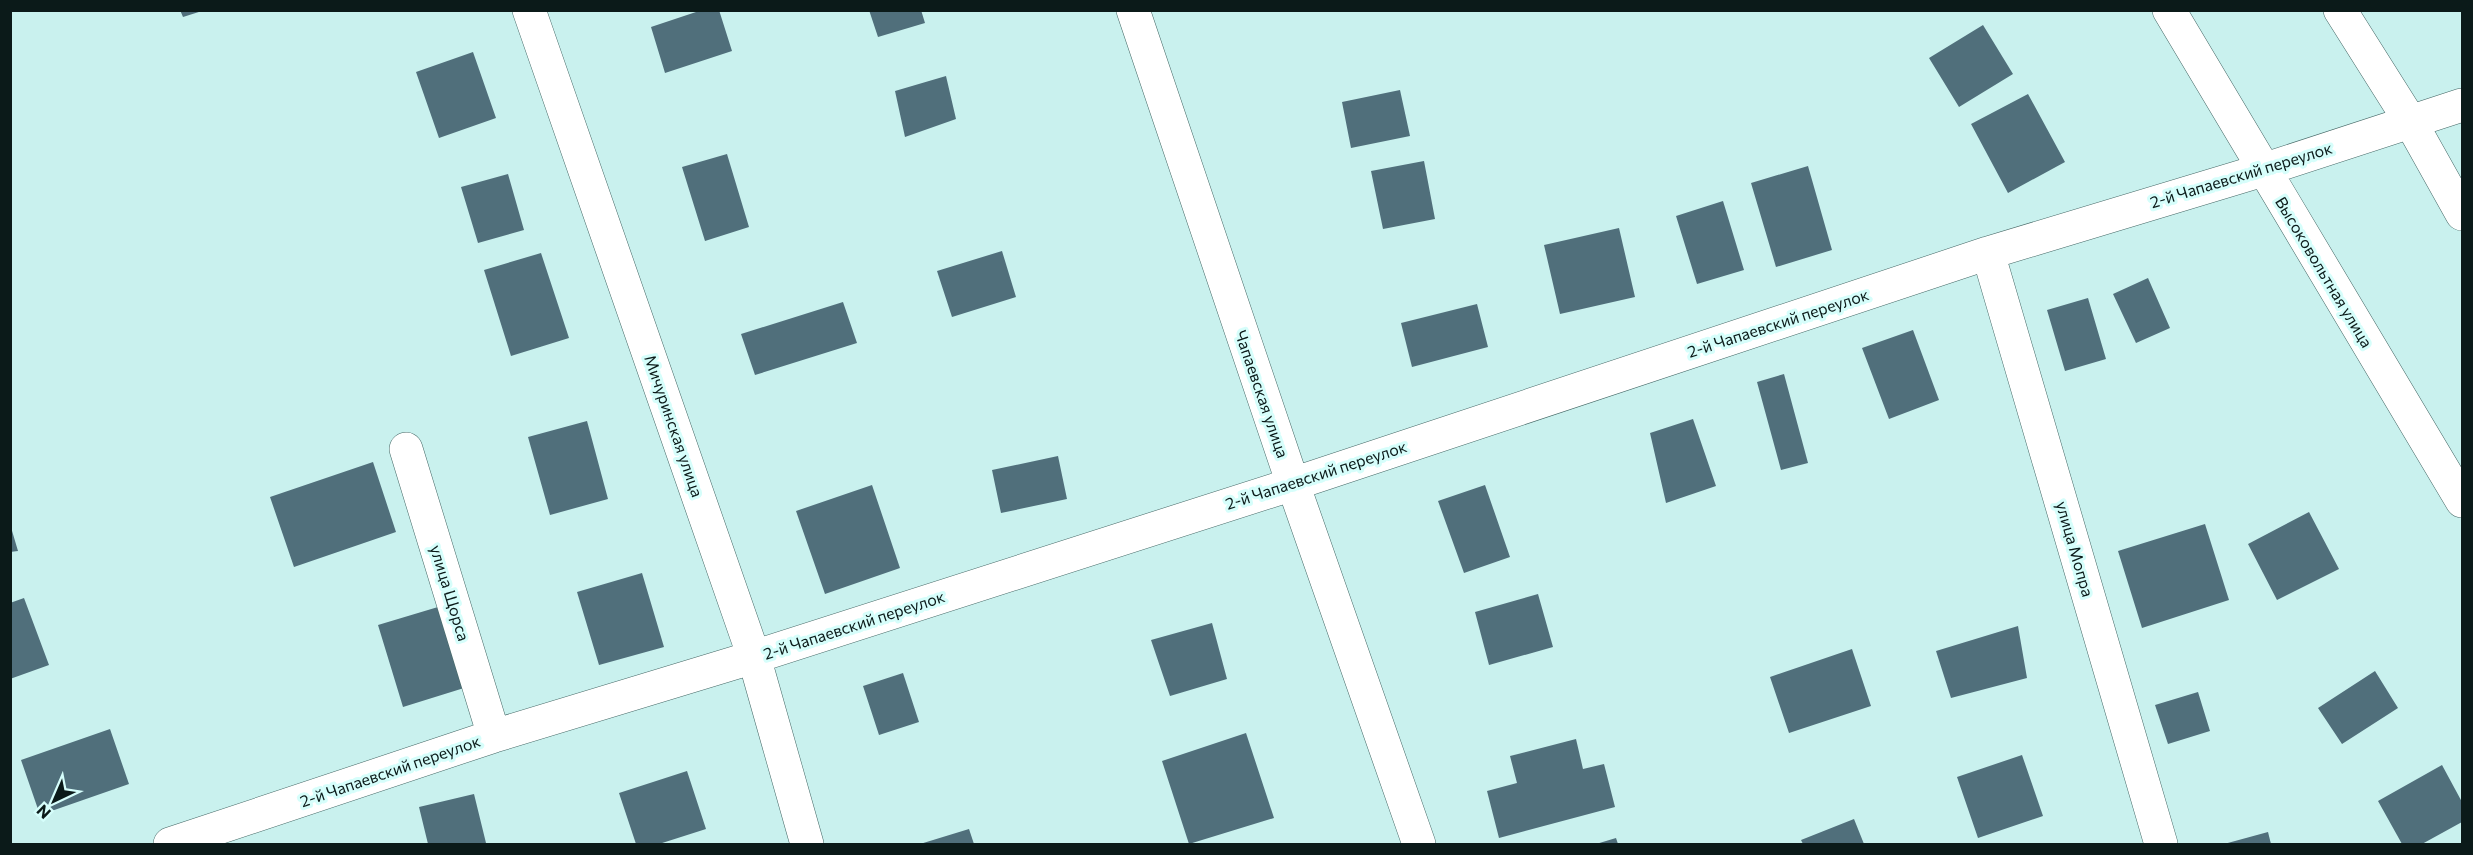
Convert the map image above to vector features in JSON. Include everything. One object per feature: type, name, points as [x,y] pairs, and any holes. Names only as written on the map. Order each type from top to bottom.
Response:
[{"type":"street","name":"Мичуринская улица","points":[[530,10],[754,657],[807,844]]},
{"type":"street","name":"Чапаевская улица","points":[[1133,10],[1293,484],[1419,844]]},
{"type":"street","name":"Высоковольтная улица","points":[[2169,10],[2463,501]]},
{"type":"street","points":[[2340,10],[2410,121],[2463,214]]},
{"type":"street","name":"2-й Чапаевский переулок","points":[[170,844],[494,736],[754,657],[1293,484],[1988,253],[2263,170],[2463,105]]},
{"type":"street","name":"улица Мопра","points":[[1988,253],[2161,844]]},
{"type":"street","name":"улица Щорса","points":[[406,449],[494,736]]},
{"type":"building","points":[[180,10],[202,10],[202,11],[183,17]]},
{"type":"building","points":[[702,10],[719,10],[732,51],[665,73],[651,27]]},
{"type":"building","points":[[869,10],[921,10],[925,23],[878,37]]},
{"type":"building","points":[[1983,25],[2013,74],[1959,107],[1929,58]]},
{"type":"building","points":[[473,52],[496,118],[439,138],[416,72]]},
{"type":"building","points":[[946,76],[956,119],[905,137],[895,91]]},
{"type":"building","points":[[1400,90],[1410,136],[1351,148],[1342,102]]},
{"type":"building","points":[[2028,94],[2065,162],[2008,193],[1971,124]]},
{"type":"building","points":[[727,154],[749,227],[705,241],[682,167]]},
{"type":"building","points":[[1424,161],[1435,219],[1383,229],[1371,171]]},
{"type":"building","points":[[1808,166],[1832,250],[1776,267],[1751,183]]},
{"type":"building","points":[[508,174],[524,230],[478,243],[461,187]]},
{"type":"building","points":[[1723,201],[1744,270],[1697,284],[1676,216]]},
{"type":"building","points":[[1619,228],[1635,297],[1560,314],[1544,245]]},
{"type":"building","points":[[1002,251],[1016,297],[952,317],[937,271]]},
{"type":"building","points":[[541,253],[569,338],[511,356],[484,270]]},
{"type":"building","points":[[2148,278],[2170,328],[2136,343],[2113,294]]},
{"type":"building","points":[[2088,298],[2106,359],[2065,371],[2047,310]]},
{"type":"building","points":[[843,302],[857,343],[755,375],[741,334]]},
{"type":"building","points":[[1477,304],[1488,347],[1412,367],[1401,323]]},
{"type":"building","points":[[1913,330],[1939,400],[1889,419],[1862,348]]},
{"type":"building","points":[[1784,374],[1808,463],[1781,470],[1757,382]]},
{"type":"building","points":[[1693,419],[1716,486],[1666,503],[1650,433]]},
{"type":"building","points":[[587,421],[608,499],[550,515],[528,437]]},
{"type":"building","points":[[1058,456],[1067,499],[1001,513],[992,470]]},
{"type":"building","points":[[373,462],[396,532],[294,567],[270,497]]},
{"type":"building","points":[[872,485],[900,568],[825,594],[796,511]]},
{"type":"building","points":[[1485,485],[1510,557],[1464,573],[1438,501]]},
{"type":"building","points":[[2309,512],[2339,569],[2277,600],[2248,544]]},
{"type":"building","points":[[10,524],[18,551],[10,552]]},
{"type":"building","points":[[2205,524],[2229,600],[2142,628],[2118,551]]},
{"type":"building","points":[[642,573],[664,647],[599,665],[577,592]]},
{"type":"building","points":[[1538,594],[1553,647],[1489,665],[1475,612]]},
{"type":"building","points":[[24,598],[49,665],[10,679],[10,603]]},
{"type":"building","points":[[438,607],[464,688],[403,707],[378,625]]},
{"type":"building","points":[[1212,623],[1227,679],[1170,696],[1151,640]]},
{"type":"building","points":[[2018,626],[2027,678],[1951,698],[1936,651]]},
{"type":"building","points":[[1852,649],[1871,706],[1789,733],[1770,677]]},
{"type":"building","points":[[2375,671],[2398,708],[2342,744],[2318,708]]},
{"type":"building","points":[[903,673],[919,722],[879,735],[863,686]]},
{"type":"building","points":[[2198,692],[2210,731],[2168,744],[2155,705]]},
{"type":"building","points":[[110,729],[129,784],[40,815],[21,760]]},
{"type":"building","points":[[1246,733],[1274,818],[1189,844],[1162,761]]},
{"type":"building","points":[[1576,739],[1583,769],[1604,764],[1615,807],[1499,838],[1487,791],[1517,783],[1510,756]]},
{"type":"building","points":[[2022,755],[2043,816],[1978,838],[1957,777]]},
{"type":"building","points":[[2442,765],[2462,802],[2462,822],[2422,844],[2402,844],[2378,801]]},
{"type":"building","points":[[687,771],[706,829],[659,844],[636,844],[619,793]]},
{"type":"building","points":[[474,794],[486,843],[428,844],[419,807]]},
{"type":"building","points":[[1854,819],[1864,844],[1803,844],[1801,840]]},
{"type":"building","points":[[969,829],[974,844],[920,844]]},
{"type":"building","points":[[2268,832],[2271,844],[2224,844]]},
{"type":"building","points":[[1616,838],[1618,844],[1596,844]]}]
